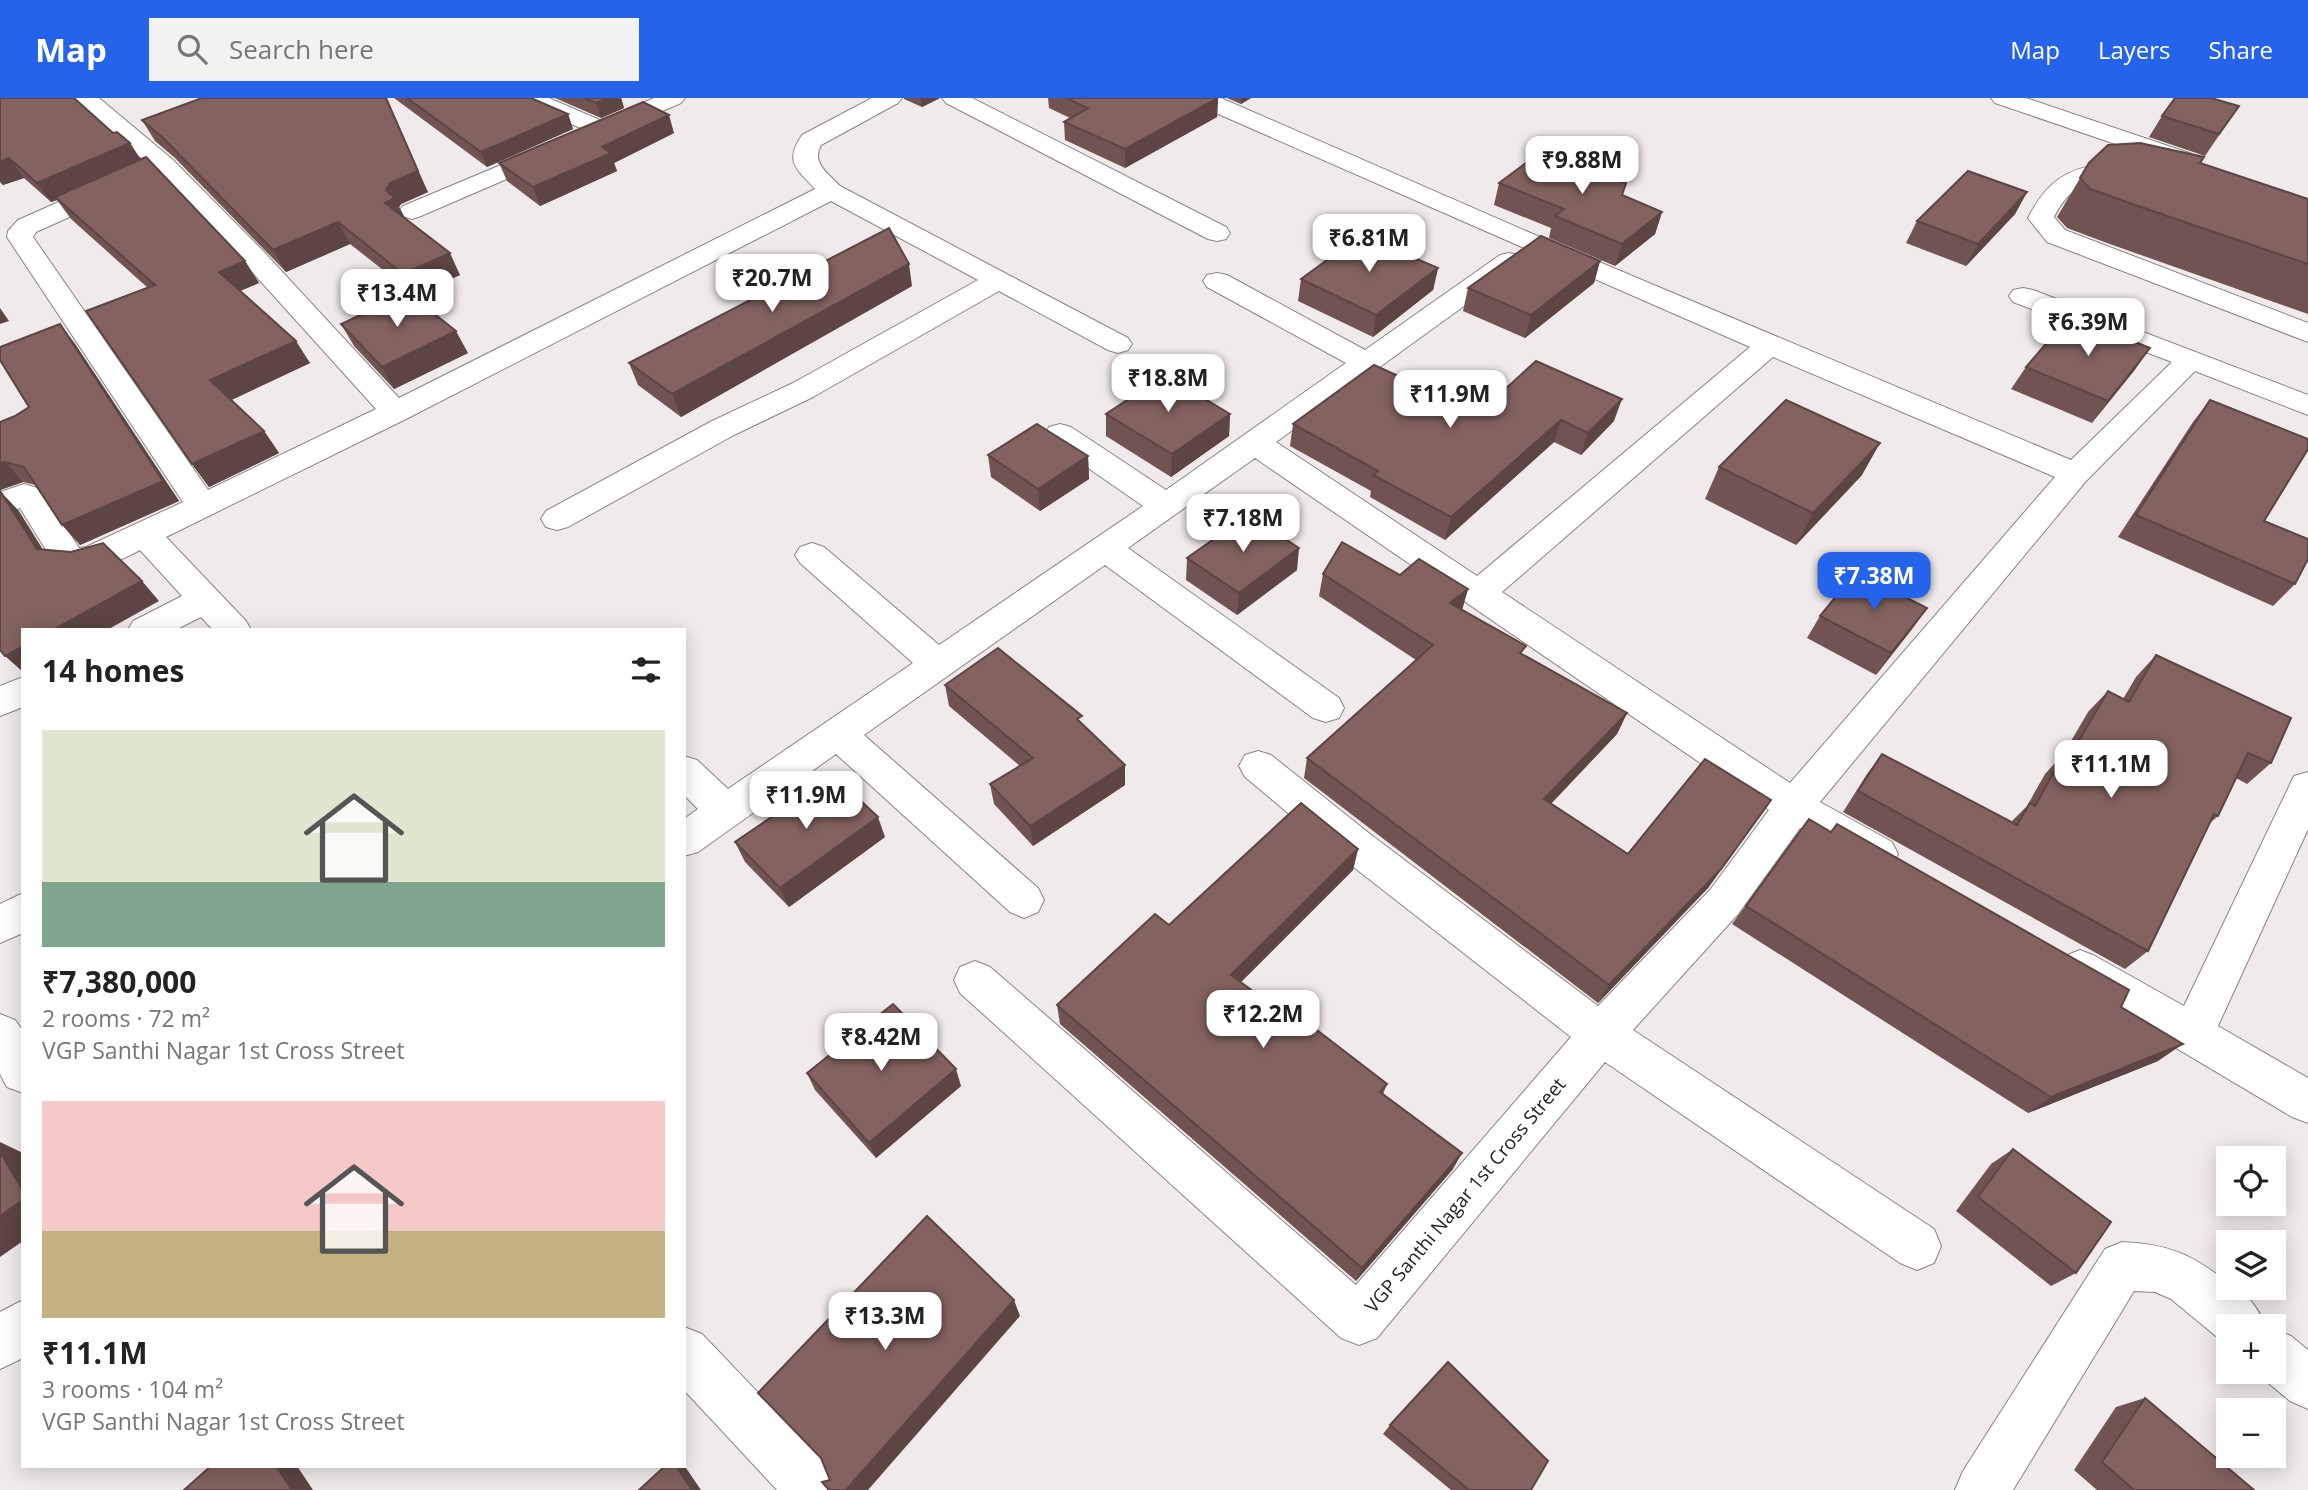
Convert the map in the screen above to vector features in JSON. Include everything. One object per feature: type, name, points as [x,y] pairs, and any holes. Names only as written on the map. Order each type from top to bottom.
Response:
[{"type":"street","points":[[85,98],[119,130],[164,165],[274,277],[395,412]]},
{"type":"street","points":[[529,98],[602,130]]},
{"type":"street","points":[[412,211],[673,98]]},
{"type":"street","points":[[890,98],[811,140],[804,153],[806,164],[831,191],[1118,344]]},
{"type":"street","points":[[954,98],[1217,233]]},
{"type":"street","points":[[1201,98],[1533,244],[2075,474]]},
{"type":"street","points":[[2003,98],[2206,167]]},
{"type":"street","points":[[164,165],[27,226],[21,231],[20,237],[203,506]]},
{"type":"street","points":[[2163,183],[2114,171],[2089,171],[2067,182],[2045,207],[2041,218],[2056,236],[2308,333]]},
{"type":"street","points":[[0,503],[24,495],[30,497],[68,558],[77,561],[91,558],[395,412],[831,191]]},
{"type":"street","points":[[686,839],[1166,506],[1533,244]]},
{"type":"street","points":[[557,519],[723,428],[803,390],[997,281]]},
{"type":"street","points":[[1217,281],[1367,363]]},
{"type":"street","points":[[2024,296],[2308,406]]},
{"type":"street","points":[[1479,594],[1770,344]]},
{"type":"street","name":"VGP Santhi Nagar 1st Cross Street","points":[[975,980],[1359,1320],[1601,1034],[1724,902],[1794,807],[2075,474],[2192,359]]},
{"type":"street","points":[[1060,434],[1166,506]]},
{"type":"street","points":[[1255,443],[1794,807],[1903,868]]},
{"type":"street","points":[[144,534],[232,628]]},
{"type":"street","points":[[1105,548],[1326,708]]},
{"type":"street","points":[[812,555],[937,664]]},
{"type":"street","points":[[149,628],[205,600]]},
{"type":"street","points":[[0,702],[21,692]]},
{"type":"street","points":[[837,733],[1024,900]]},
{"type":"street","points":[[1258,766],[1356,846],[1601,1034],[1917,1246]]},
{"type":"street","points":[[686,773],[725,811]]},
{"type":"street","points":[[2193,1033],[2308,786]]},
{"type":"street","points":[[0,925],[21,912]]},
{"type":"street","points":[[2048,951],[2308,1102]]},
{"type":"street","points":[[0,1034],[21,1069]]},
{"type":"street","points":[[1982,1490],[2122,1266],[2157,1268],[2188,1282],[2226,1314]]},
{"type":"street","points":[[0,1344],[21,1327]]},
{"type":"street","points":[[686,1354],[814,1490]]},
{"type":"street","points":[[2286,1365],[2308,1383]]},
{"type":"building","points":[[0,98],[74,98],[113,133],[117,132],[130,143],[37,183],[9,158],[0,162]]},
{"type":"building","points":[[202,98],[386,98],[418,171],[390,183],[386,190],[395,198],[385,203],[450,253],[403,274],[338,222],[273,250],[142,120]]},
{"type":"building","points":[[407,98],[531,98],[568,114],[481,152]]},
{"type":"building","points":[[584,98],[608,98],[596,103]]},
{"type":"building","points":[[1066,98],[1218,98],[1125,149],[1064,122],[1088,108]]},
{"type":"building","points":[[2175,98],[2211,98],[2239,106],[2219,134],[2162,116]]},
{"type":"building","points":[[643,102],[669,115],[602,147],[611,153],[533,187],[499,163]]},
{"type":"building","points":[[2140,143],[2204,157],[2200,163],[2308,199],[2308,264],[2090,189],[2080,178],[2089,163],[2108,145]]},
{"type":"building","points":[[1542,151],[1626,183],[1622,195],[1662,212],[1622,244],[1555,216],[1564,209],[1499,183]]},
{"type":"building","points":[[146,157],[245,261],[219,272],[296,341],[210,380],[264,431],[192,464],[86,311],[155,285],[55,197]]},
{"type":"building","points":[[1968,171],[2027,192],[1978,244],[1917,221]]},
{"type":"building","points":[[889,228],[909,264],[672,394],[629,363]]},
{"type":"building","points":[[1361,235],[1438,268],[1376,315],[1301,279]]},
{"type":"building","points":[[1541,236],[1600,261],[1531,315],[1468,288]]},
{"type":"building","points":[[408,293],[456,331],[382,367],[341,324]]},
{"type":"building","points":[[2070,316],[2150,348],[2108,401],[2026,367]]},
{"type":"building","points":[[60,324],[163,481],[62,525],[24,467],[0,463],[0,422],[29,407],[0,360],[0,347]]},
{"type":"building","points":[[1536,361],[1622,399],[1588,433],[1561,420],[1451,517],[1373,475],[1378,471],[1293,424],[1374,365],[1479,413]]},
{"type":"building","points":[[1165,375],[1230,414],[1172,454],[1106,414]]},
{"type":"building","points":[[1786,400],[1880,443],[1813,513],[1719,467]]},
{"type":"building","points":[[2210,400],[2308,439],[2308,449],[2264,521],[2308,539],[2308,559],[2295,584],[2136,515]]},
{"type":"building","points":[[1037,424],[1088,456],[1038,489],[988,455]]},
{"type":"building","points":[[0,491],[37,549],[71,552],[103,543],[142,581],[57,628],[21,628],[21,647],[5,656],[0,650]]},
{"type":"building","points":[[1248,515],[1299,548],[1239,593],[1187,558]]},
{"type":"building","points":[[1342,542],[1400,575],[1419,559],[1468,589],[1450,603],[1526,646],[1520,653],[1627,713],[1544,799],[1628,854],[1705,759],[1771,800],[1721,869],[1609,985],[1307,758],[1433,645],[1323,574]]},
{"type":"building","points":[[1856,572],[1927,608],[1891,653],[1820,616]]},
{"type":"building","points":[[998,648],[1082,716],[1077,719],[1125,765],[1030,826],[990,784],[1033,758],[945,685]]},
{"type":"building","points":[[2156,655],[2291,718],[2271,763],[2248,753],[2218,816],[2214,814],[2148,951],[1858,791],[1882,754],[2017,825],[2030,803],[2035,806],[2064,753],[2070,756],[2108,691],[2129,702]]},
{"type":"building","points":[[833,775],[878,817],[780,888],[735,842]]},
{"type":"building","points":[[1301,803],[1358,849],[1231,975],[1308,1032],[1313,1027],[1387,1084],[1380,1092],[1462,1153],[1362,1268],[1057,1005],[1155,914],[1169,925]]},
{"type":"building","points":[[1809,819],[1831,832],[1837,824],[2129,990],[2121,1007],[2183,1044],[2051,1097],[1746,906]]},
{"type":"building","points":[[893,1004],[956,1069],[869,1143],[807,1073]]},
{"type":"building","points":[[2013,1149],[2111,1222],[2076,1273],[1978,1197]]},
{"type":"building","points":[[0,1152],[21,1188],[21,1201],[0,1216]]},
{"type":"building","points":[[927,1216],[1014,1300],[846,1490],[829,1490],[822,1482],[830,1480],[821,1458],[758,1393]]},
{"type":"building","points":[[1448,1362],[1548,1461],[1531,1490],[1469,1490],[1390,1425]]},
{"type":"building","points":[[2145,1398],[2216,1458],[2216,1468],[2228,1468],[2254,1490],[2134,1490],[2102,1462]]},
{"type":"building","points":[[209,1468],[277,1468],[292,1490],[184,1490]]},
{"type":"building","points":[[663,1468],[677,1468],[692,1490],[639,1490]]}]
